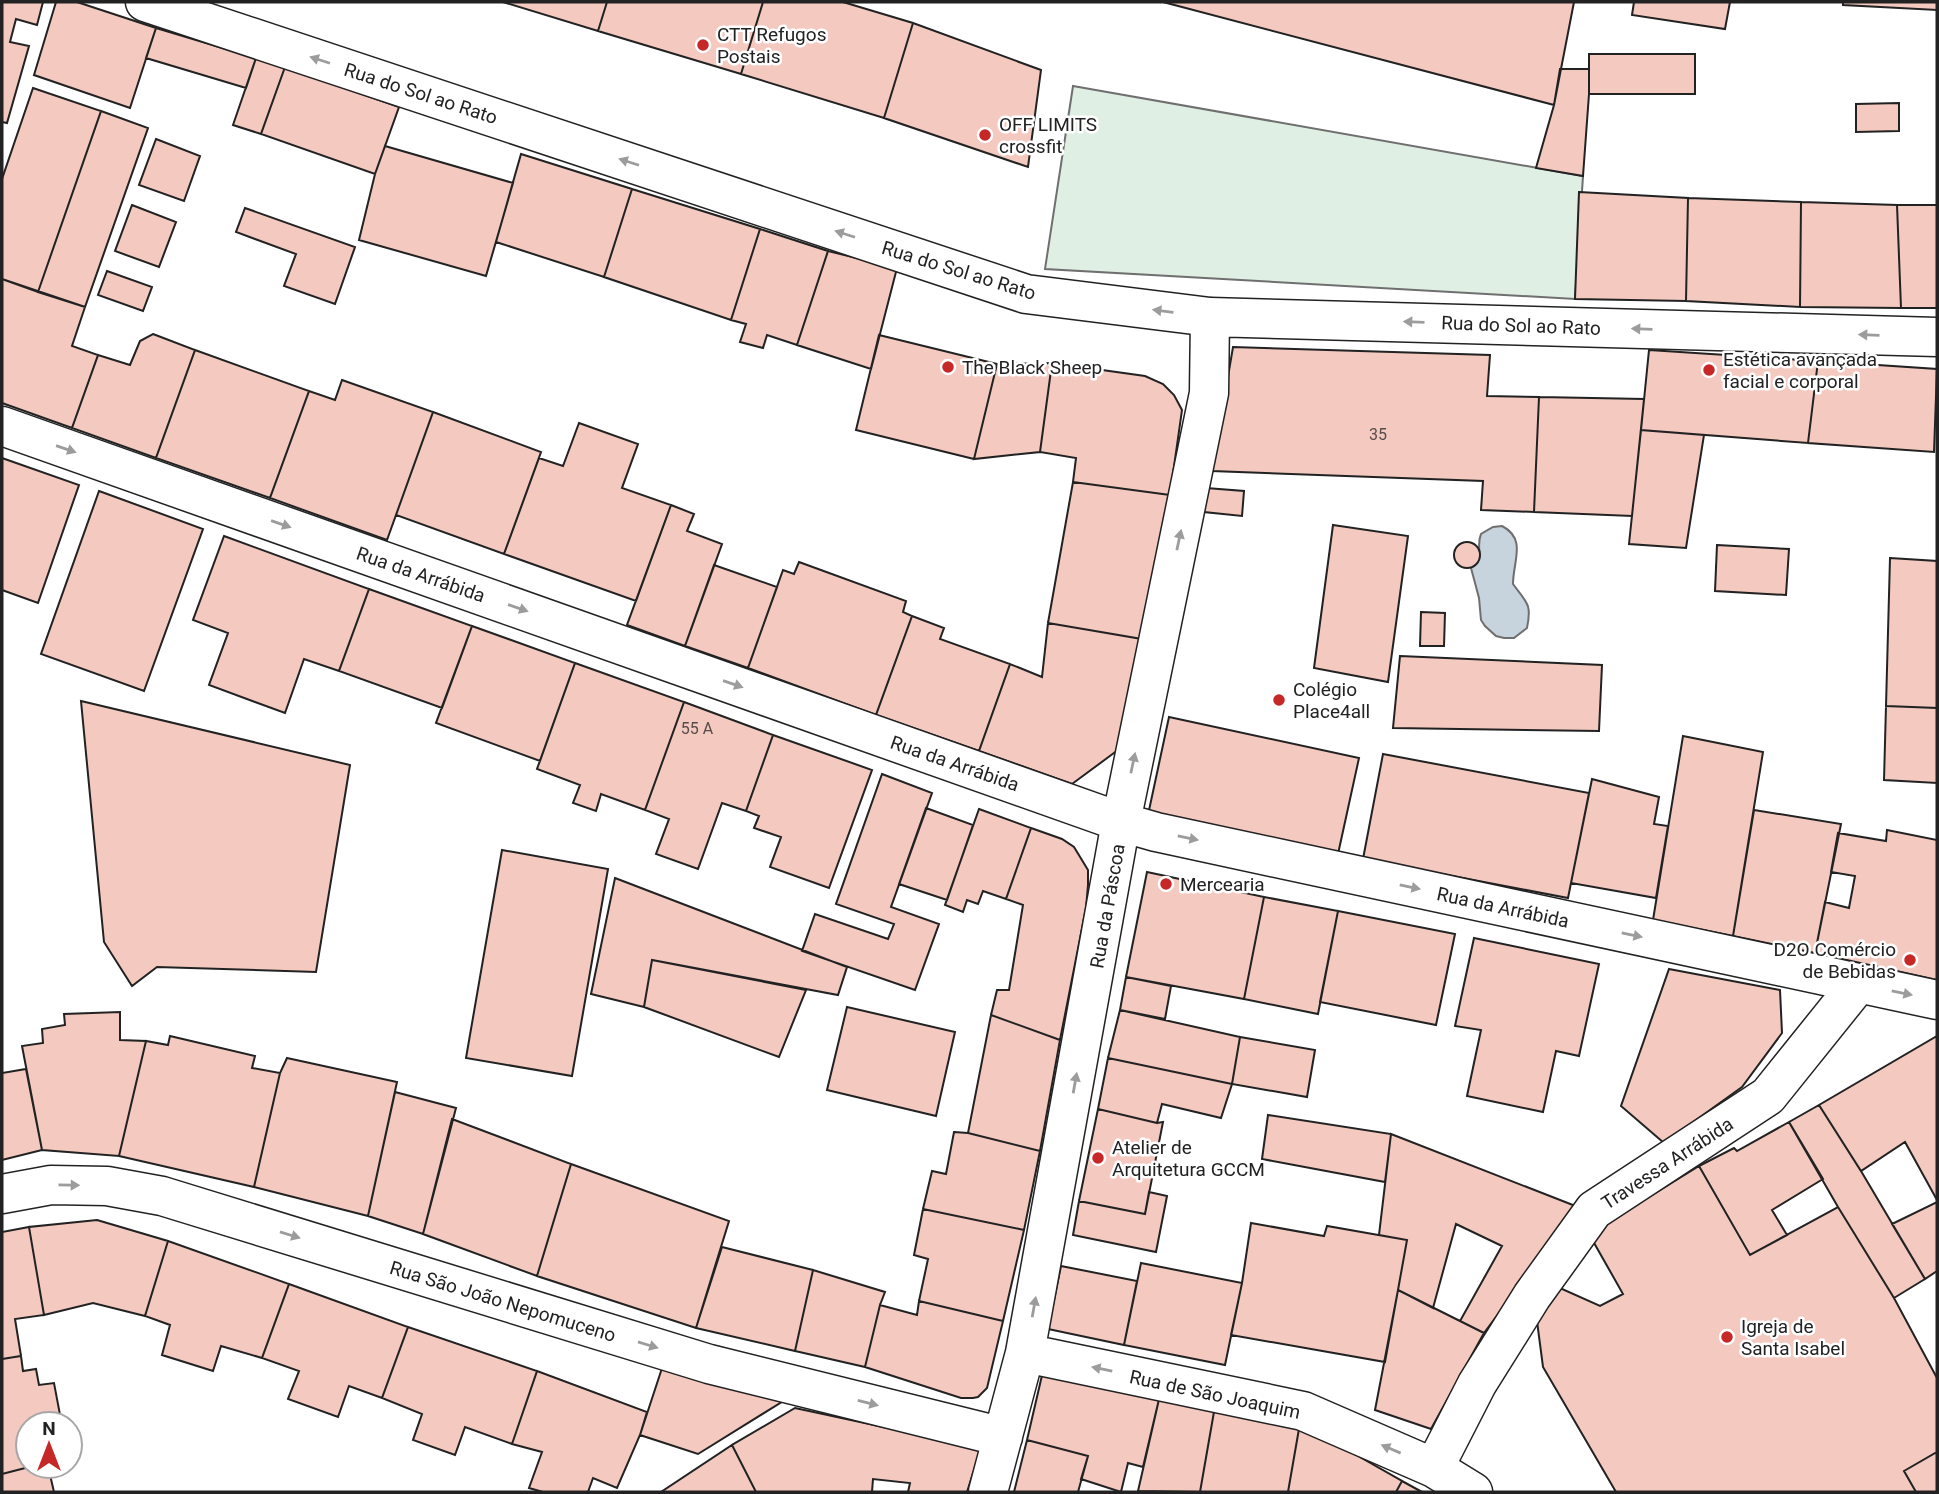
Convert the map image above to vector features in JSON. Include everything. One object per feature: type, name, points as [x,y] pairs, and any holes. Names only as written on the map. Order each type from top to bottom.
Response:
[{"type":"street","name":"Rua do Sol ao Rato","points":[[145,2],[1026,293],[1210,317],[1937,337]]},
{"type":"street","name":"Rua da Páscoa","points":[[988,1492],[1025,1353],[1121,822],[1209,393],[1210,317]]},
{"type":"street","name":"Rua da Arrábida","points":[[2,426],[1121,822],[1170,835],[1937,1000]]},
{"type":"street","name":"Travessa Arrábida","points":[[1434,1468],[1477,1384],[1532,1296],[1594,1210],[1768,1096],[1858,984]]},
{"type":"street","name":"Rua São João Nepomuceno","points":[[2,1194],[51,1185],[107,1186],[162,1196],[709,1364],[1003,1437]]},
{"type":"street","name":"Rua de São Joaquim","points":[[1025,1353],[1303,1411],[1434,1468],[1473,1492]]},
{"type":"green space","points":[[1073,86],[1583,176],[1575,299],[1045,269]]},
{"type":"shaded area","points":[[1502,526],[1514,537],[1517,551],[1513,584],[1525,600],[1529,614],[1527,628],[1514,638],[1496,636],[1481,620],[1479,598],[1471,568],[1479,557],[1481,534],[1493,527]]},
{"type":"building","points":[[2,2],[43,2],[37,25],[16,19],[10,42],[29,46],[7,123],[2,122]]},
{"type":"building","points":[[56,2],[77,2],[156,28],[130,108],[34,75]]},
{"type":"building","points":[[503,2],[607,2],[598,31]]},
{"type":"building","points":[[607,2],[763,2],[741,74],[598,31]]},
{"type":"building","points":[[763,2],[843,2],[913,23],[884,118],[741,74]]},
{"type":"building","points":[[1163,2],[1574,2],[1554,105]]},
{"type":"building","points":[[1634,2],[1730,2],[1725,29],[1632,15]]},
{"type":"building","points":[[1843,2],[1937,2],[1937,10],[1843,5]]},
{"type":"building","points":[[913,23],[1041,70],[1028,167],[884,118]]},
{"type":"building","points":[[156,28],[256,58],[246,88],[146,58]]},
{"type":"building","points":[[1589,54],[1695,54],[1695,94],[1589,94]]},
{"type":"building","points":[[256,58],[285,67],[261,134],[233,125]]},
{"type":"building","points":[[285,67],[399,107],[375,174],[261,134]]},
{"type":"building","points":[[1560,69],[1589,69],[1583,176],[1536,168],[1554,105]]},
{"type":"building","points":[[33,88],[101,111],[38,292],[2,279],[2,179]]},
{"type":"building","points":[[1899,103],[1899,131],[1856,132],[1856,104]]},
{"type":"building","points":[[101,111],[148,128],[85,307],[38,292]]},
{"type":"building","points":[[156,139],[200,156],[184,201],[139,185]]},
{"type":"building","points":[[385,146],[513,183],[486,276],[359,240],[375,174]]},
{"type":"building","points":[[521,154],[632,189],[604,277],[496,242]]},
{"type":"building","points":[[632,189],[760,229],[731,320],[604,277]]},
{"type":"building","points":[[1579,192],[1688,198],[1686,301],[1575,299]]},
{"type":"building","points":[[1688,198],[1801,202],[1800,307],[1686,301]]},
{"type":"building","points":[[1801,202],[1897,205],[1901,308],[1800,307]]},
{"type":"building","points":[[132,205],[176,222],[159,267],[115,251]]},
{"type":"building","points":[[1897,205],[1937,205],[1937,308],[1901,308]]},
{"type":"building","points":[[245,208],[355,247],[335,304],[284,286],[296,254],[236,232]]},
{"type":"building","points":[[760,229],[828,251],[797,345],[767,335],[763,348],[740,342],[746,324],[731,320]]},
{"type":"building","points":[[828,251],[897,268],[871,369],[797,345]]},
{"type":"building","points":[[107,271],[152,287],[143,311],[98,295]]},
{"type":"building","points":[[2,279],[85,307],[72,346],[98,355],[72,428],[2,403]]},
{"type":"building","points":[[153,334],[195,350],[156,458],[72,428],[98,355],[130,365],[140,341]]},
{"type":"building","points":[[879,335],[997,364],[974,459],[856,430]]},
{"type":"building","points":[[1233,347],[1490,355],[1487,396],[1539,397],[1534,512],[1481,510],[1483,481],[1212,471]]},
{"type":"building","points":[[195,350],[309,391],[270,498],[156,458]]},
{"type":"building","points":[[1649,350],[1818,361],[1808,443],[1641,430]]},
{"type":"building","points":[[1818,361],[1937,369],[1934,452],[1808,443]]},
{"type":"building","points":[[1052,363],[1145,376],[1163,384],[1174,395],[1182,410],[1170,495],[1073,482],[1076,458],[1040,452]]},
{"type":"building","points":[[1052,363],[1040,452],[974,459],[997,364]]},
{"type":"building","points":[[342,380],[433,412],[387,540],[270,498],[309,391],[335,400]]},
{"type":"building","points":[[1539,397],[1644,399],[1632,516],[1534,512]]},
{"type":"building","points":[[433,412],[541,452],[504,554],[396,515]]},
{"type":"building","points":[[579,423],[638,444],[622,488],[671,505],[636,601],[504,554],[539,458],[563,466]]},
{"type":"building","points":[[1641,430],[1704,435],[1686,548],[1629,544]]},
{"type":"building","points":[[2,458],[79,485],[38,603],[2,590]]},
{"type":"building","points":[[1073,482],[1170,495],[1142,639],[1048,623]]},
{"type":"building","points":[[1206,488],[1244,491],[1242,516],[1204,512]]},
{"type":"building","points":[[99,491],[203,529],[144,691],[41,654]]},
{"type":"building","points":[[671,505],[694,514],[687,531],[722,544],[685,646],[627,625]]},
{"type":"building","points":[[1333,525],[1408,536],[1388,682],[1314,668]]},
{"type":"building","points":[[224,536],[369,589],[339,671],[304,659],[285,713],[209,685],[228,633],[193,620]]},
{"type":"building","points":[[1467,542],[1476,546],[1480,555],[1476,564],[1467,568],[1458,564],[1454,555],[1458,546]]},
{"type":"building","points":[[1717,545],[1789,549],[1786,595],[1715,591]]},
{"type":"building","points":[[1890,558],[1937,561],[1937,708],[1886,706]]},
{"type":"building","points":[[799,562],[906,601],[903,612],[912,616],[876,715],[748,668],[783,570],[794,574]]},
{"type":"building","points":[[714,565],[777,587],[748,668],[685,646]]},
{"type":"building","points":[[369,589],[472,626],[442,708],[339,671]]},
{"type":"building","points":[[1421,612],[1445,613],[1444,646],[1420,646]]},
{"type":"building","points":[[912,616],[944,628],[940,639],[1010,664],[979,751],[876,715]]},
{"type":"building","points":[[1048,623],[1142,639],[1118,750],[1072,784],[979,751],[1010,664],[1042,677]]},
{"type":"building","points":[[472,626],[575,663],[540,761],[436,723]]},
{"type":"building","points":[[1400,656],[1602,665],[1599,731],[1393,728]]},
{"type":"building","points":[[575,663],[684,702],[645,810],[601,794],[596,811],[573,803],[580,785],[537,769]]},
{"type":"building","points":[[81,701],[350,765],[316,972],[157,967],[132,986],[104,942]]},
{"type":"building","points":[[684,702],[773,735],[746,811],[722,803],[698,869],[656,854],[669,819],[645,810]]},
{"type":"building","points":[[1886,706],[1937,708],[1937,783],[1884,780]]},
{"type":"building","points":[[1169,717],[1359,758],[1338,854],[1148,815]]},
{"type":"building","points":[[773,735],[872,770],[829,888],[770,867],[781,837],[754,828],[759,816],[746,811]]},
{"type":"building","points":[[1683,736],[1763,752],[1733,936],[1653,920]]},
{"type":"building","points":[[1383,754],[1589,793],[1568,898],[1363,859]]},
{"type":"building","points":[[882,774],[932,793],[891,907],[939,924],[915,990],[802,951],[815,914],[888,939],[894,924],[836,904]]},
{"type":"building","points":[[1592,779],[1659,797],[1654,824],[1668,826],[1656,898],[1571,883]]},
{"type":"building","points":[[926,808],[973,825],[947,900],[899,884]]},
{"type":"building","points":[[979,809],[1031,828],[1006,899],[983,891],[978,904],[967,900],[963,912],[945,905]]},
{"type":"building","points":[[1754,810],[1841,824],[1815,953],[1733,936]]},
{"type":"building","points":[[1031,828],[1062,839],[1074,847],[1088,870],[1086,908],[1060,1040],[991,1015],[997,990],[1009,990],[1023,905],[1006,899]]},
{"type":"building","points":[[1887,830],[1937,840],[1937,980],[1815,953],[1825,902],[1849,908],[1855,876],[1831,872],[1838,833],[1886,841]]},
{"type":"building","points":[[502,850],[608,869],[572,1076],[466,1058]]},
{"type":"building","points":[[1147,872],[1264,897],[1244,999],[1126,977]]},
{"type":"building","points":[[615,878],[847,967],[838,995],[652,960],[644,1007],[591,994]]},
{"type":"building","points":[[1264,897],[1338,911],[1318,1014],[1244,999]]},
{"type":"building","points":[[1338,911],[1455,934],[1436,1025],[1320,1002]]},
{"type":"building","points":[[1474,938],[1599,964],[1579,1056],[1556,1051],[1543,1112],[1467,1096],[1481,1030],[1455,1026]]},
{"type":"building","points":[[652,960],[806,990],[779,1057],[644,1007]]},
{"type":"building","points":[[1669,969],[1780,990],[1782,1033],[1742,1087],[1664,1143],[1621,1106]]},
{"type":"building","points":[[1126,977],[1171,986],[1165,1019],[1120,1010]]},
{"type":"building","points":[[847,1007],[955,1032],[936,1116],[827,1090]]},
{"type":"building","points":[[1120,1010],[1240,1037],[1232,1084],[1108,1058]]},
{"type":"building","points":[[120,1012],[120,1040],[146,1041],[119,1156],[42,1150],[22,1046],[43,1043],[42,1029],[65,1025],[64,1014]]},
{"type":"building","points":[[991,1015],[1060,1040],[1040,1151],[968,1133]]},
{"type":"building","points":[[170,1036],[255,1056],[252,1068],[280,1073],[254,1187],[119,1156],[146,1041],[168,1045]]},
{"type":"building","points":[[1937,1036],[1937,1200],[1905,1142],[1861,1171],[1819,1105]]},
{"type":"building","points":[[1240,1037],[1315,1050],[1307,1097],[1232,1084]]},
{"type":"building","points":[[287,1058],[397,1082],[368,1216],[254,1187],[280,1073]]},
{"type":"building","points":[[1108,1058],[1232,1084],[1221,1118],[1162,1104],[1157,1123],[1098,1109]]},
{"type":"building","points":[[26,1069],[42,1150],[2,1160],[2,1073]]},
{"type":"building","points":[[395,1092],[456,1108],[423,1234],[368,1216]]},
{"type":"building","points":[[1819,1105],[1925,1279],[1894,1298],[1789,1122]]},
{"type":"building","points":[[1098,1109],[1157,1123],[1163,1122],[1145,1214],[1079,1201]]},
{"type":"building","points":[[1268,1115],[1391,1134],[1385,1182],[1262,1159]]},
{"type":"building","points":[[452,1119],[571,1164],[537,1276],[423,1234]]},
{"type":"building","points":[[1789,1122],[1823,1179],[1772,1210],[1787,1235],[1750,1255],[1699,1166],[1734,1148],[1737,1151]]},
{"type":"building","points":[[954,1132],[1040,1151],[1024,1230],[923,1209],[932,1171],[946,1174]]},
{"type":"building","points":[[1391,1134],[1578,1207],[1484,1333],[1460,1321],[1502,1246],[1456,1224],[1433,1308],[1398,1290],[1407,1240],[1379,1235]]},
{"type":"building","points":[[571,1164],[729,1221],[696,1328],[537,1276]]},
{"type":"building","name":"Igreja de Santa Isabel","points":[[1699,1166],[1750,1255],[1838,1207],[1894,1298],[1937,1378],[1937,1492],[1616,1492],[1543,1367],[1535,1306],[1551,1284],[1600,1306],[1623,1294],[1589,1234]]},
{"type":"building","points":[[1149,1192],[1167,1196],[1156,1252],[1073,1235],[1079,1201],[1145,1214]]},
{"type":"building","points":[[1937,1202],[1937,1271],[1925,1279],[1892,1224]]},
{"type":"building","points":[[923,1209],[1024,1230],[1003,1321],[919,1301],[928,1259],[914,1255]]},
{"type":"building","points":[[97,1220],[168,1241],[145,1316],[93,1303],[44,1315],[29,1227]]},
{"type":"building","points":[[1251,1223],[1324,1236],[1327,1226],[1407,1240],[1385,1362],[1231,1335]]},
{"type":"building","points":[[29,1227],[44,1315],[15,1319],[21,1356],[2,1359],[2,1232]]},
{"type":"building","points":[[168,1241],[289,1284],[262,1358],[221,1346],[213,1371],[162,1355],[170,1325],[145,1316]]},
{"type":"building","points":[[722,1247],[813,1270],[795,1351],[696,1328]]},
{"type":"building","points":[[1141,1263],[1242,1283],[1225,1365],[1124,1345]]},
{"type":"building","points":[[1061,1266],[1137,1281],[1124,1345],[1048,1329]]},
{"type":"building","points":[[813,1270],[885,1292],[865,1367],[795,1351]]},
{"type":"building","points":[[289,1284],[408,1327],[382,1398],[349,1386],[338,1417],[288,1399],[299,1371],[262,1358]]},
{"type":"building","points":[[1398,1290],[1484,1333],[1431,1429],[1375,1410]]},
{"type":"building","points":[[919,1301],[1003,1321],[987,1388],[978,1397],[961,1398],[865,1367],[880,1305],[917,1315]]},
{"type":"building","points":[[408,1327],[537,1371],[512,1444],[465,1427],[455,1455],[413,1440],[422,1414],[382,1398]]},
{"type":"building","points":[[21,1356],[23,1371],[36,1369],[39,1385],[54,1383],[59,1410],[14,1410],[14,1471],[2,1474],[2,1359]]},
{"type":"building","points":[[665,1359],[785,1400],[698,1454],[640,1435]]},
{"type":"building","points":[[537,1371],[647,1412],[617,1488],[593,1478],[588,1492],[543,1492],[529,1488],[542,1452],[512,1444]]},
{"type":"building","points":[[1043,1371],[1160,1395],[1143,1467],[1128,1463],[1121,1492],[1081,1479],[1088,1456],[1027,1440]]},
{"type":"building","points":[[1160,1395],[1215,1406],[1200,1492],[1138,1491]]},
{"type":"building","points":[[1215,1406],[1300,1423],[1288,1492],[1200,1492]]},
{"type":"building","points":[[795,1408],[981,1448],[967,1492],[908,1492],[910,1483],[873,1479],[872,1492],[756,1492],[732,1445]]},
{"type":"building","points":[[1300,1423],[1402,1481],[1396,1492],[1288,1492]]},
{"type":"building","points":[[1027,1440],[1088,1456],[1078,1492],[1014,1492]]},
{"type":"building","points":[[732,1445],[756,1492],[661,1492]]},
{"type":"building","points":[[1937,1452],[1937,1492],[1916,1492],[1904,1471]]},
{"type":"building","points":[[14,1471],[14,1480],[51,1480],[54,1492],[2,1492],[2,1474]]},
{"type":"building","points":[[1402,1481],[1422,1492],[1396,1492]]},
{"type":"place","name":"CTT Refugos Postais","points":[[703,45]]},
{"type":"place","name":"OFF LIMITS crossfit","points":[[985,135]]},
{"type":"place","name":"The Black Sheep","points":[[948,367]]},
{"type":"place","name":"Estética avançada facial e corporal","points":[[1709,370]]},
{"type":"place","name":"Colégio Place4all","points":[[1279,700]]},
{"type":"place","name":"Mercearia","points":[[1166,884]]},
{"type":"place","name":"D2O Comércio de Bebidas","points":[[1910,960]]},
{"type":"place","name":"Atelier de Arquitetura GCCM","points":[[1098,1158]]},
{"type":"place","name":"Igreja de Santa Isabel","points":[[1727,1337]]}]
